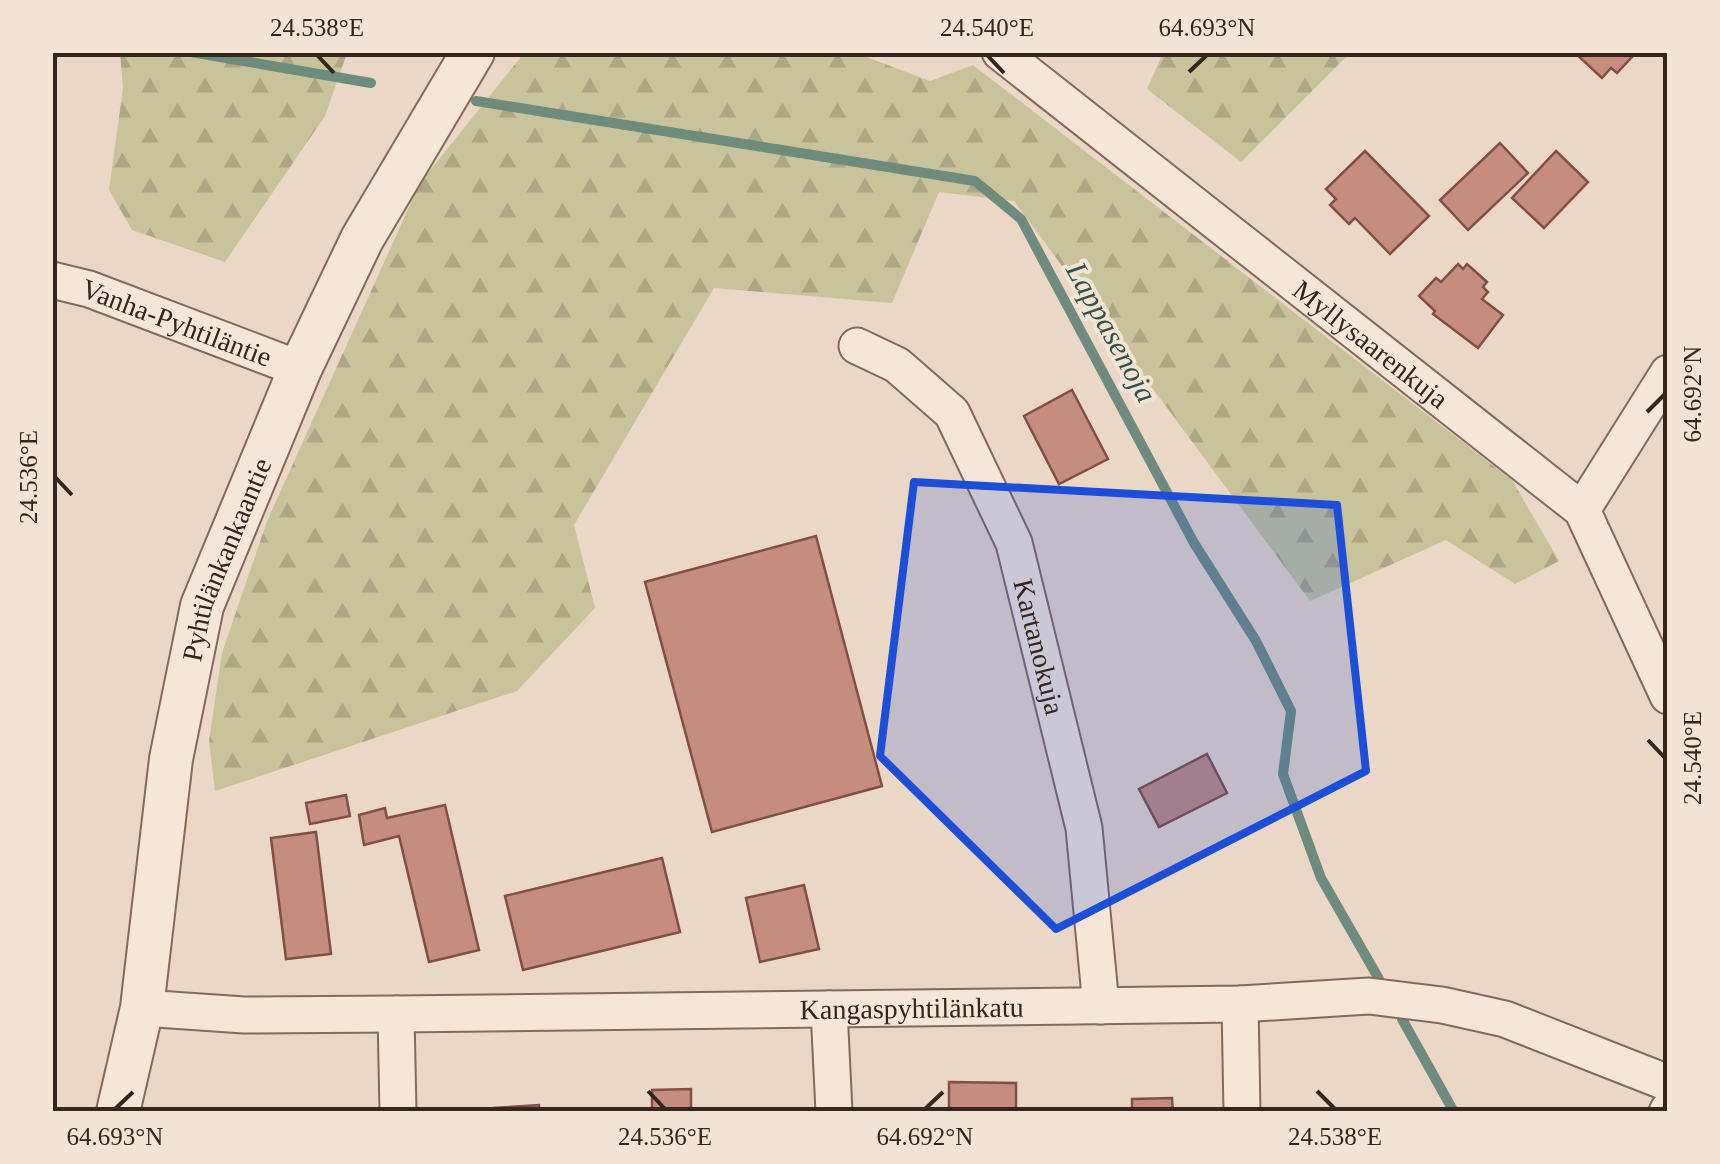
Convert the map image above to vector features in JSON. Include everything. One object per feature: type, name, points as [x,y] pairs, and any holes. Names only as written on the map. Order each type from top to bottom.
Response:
[{"type":"street","name":"Pyhtilänkankaantie","points":[[118,1112],[142,1008],[187,666],[202,606],[300,369],[362,239],[473,52]]},
{"type":"street","name":"Myllysaarenkuja","points":[[1000,52],[1582,510],[1668,696]]},
{"type":"street","name":"Vanha-Pyhtiläntie","points":[[52,280],[89,288],[300,369]]},
{"type":"street","name":"Kartanokuja","points":[[857,346],[897,365],[952,413],[1014,543],[1084,828],[1101,1006]]},
{"type":"street","points":[[1582,510],[1668,374]]},
{"type":"street","name":"Kangaspyhtilänkatu","points":[[142,1008],[244,1015],[396,1014],[1240,1004],[1369,996],[1442,1005],[1506,1019],[1668,1084]]},
{"type":"street","points":[[1240,1004],[1242,1112]]},
{"type":"street","points":[[829,1009],[834,1112]]},
{"type":"street","points":[[396,1014],[398,1112]]},
{"type":"highlighted area","points":[[914,482],[1337,505],[1366,771],[1056,929],[880,756]]},
{"type":"green space","points":[[1163,52],[1350,53],[1241,162],[1147,89]]},
{"type":"green space","points":[[120,53],[347,53],[325,116],[225,262],[132,230],[109,190],[123,88]]},
{"type":"green space","points":[[524,53],[856,53],[930,81],[973,65],[1512,480],[1559,561],[1515,584],[1446,540],[1310,601],[1014,201],[939,192],[892,303],[714,288],[574,525],[595,608],[517,691],[215,791],[209,741],[222,653],[267,521],[420,183]]},
{"type":"building","points":[[1574,52],[1628,52],[1632,57],[1617,73],[1611,68],[1602,78]]},
{"type":"building","points":[[1500,143],[1528,173],[1468,230],[1440,200]]},
{"type":"building","points":[[1365,151],[1429,216],[1390,254],[1355,218],[1349,224],[1330,205],[1336,199],[1326,189]]},
{"type":"building","points":[[1556,151],[1588,182],[1544,228],[1512,198]]},
{"type":"building","points":[[1458,264],[1463,269],[1467,264],[1487,282],[1483,287],[1488,292],[1482,299],[1503,315],[1478,348],[1433,314],[1435,311],[1419,296],[1436,278],[1441,282]]},
{"type":"building","points":[[1072,390],[1108,459],[1059,484],[1024,416]]},
{"type":"building","points":[[816,536],[882,786],[712,832],[645,582]]},
{"type":"building","points":[[1207,754],[1227,793],[1159,827],[1139,789]]},
{"type":"building","points":[[346,795],[350,816],[310,824],[306,803]]},
{"type":"building","points":[[445,805],[479,950],[429,962],[399,836],[364,845],[359,815],[385,808],[387,818]]},
{"type":"building","points":[[316,832],[331,954],[286,959],[271,838]]},
{"type":"building","points":[[662,858],[680,932],[523,970],[505,896]]},
{"type":"building","points":[[804,885],[819,949],[760,962],[746,898]]},
{"type":"building","points":[[949,1082],[1016,1083],[1016,1112],[949,1112]]},
{"type":"building","points":[[691,1089],[691,1112],[652,1112],[652,1090]]},
{"type":"building","points":[[1172,1098],[1173,1112],[1132,1112],[1132,1099]]},
{"type":"building","points":[[539,1105],[539,1112],[494,1112],[494,1108]]},
{"type":"building","points":[[309,1109],[309,1112],[238,1112]]},
{"type":"waterway","name":"Lappasenoja","points":[[191,52],[371,83]]},
{"type":"waterway","name":"Lappasenoja","points":[[476,101],[975,181],[1021,219],[1194,543],[1256,641],[1291,711],[1283,774],[1321,878],[1379,979]]},
{"type":"waterway","name":"Lappasenoja","points":[[1402,1019],[1454,1112]]}]
